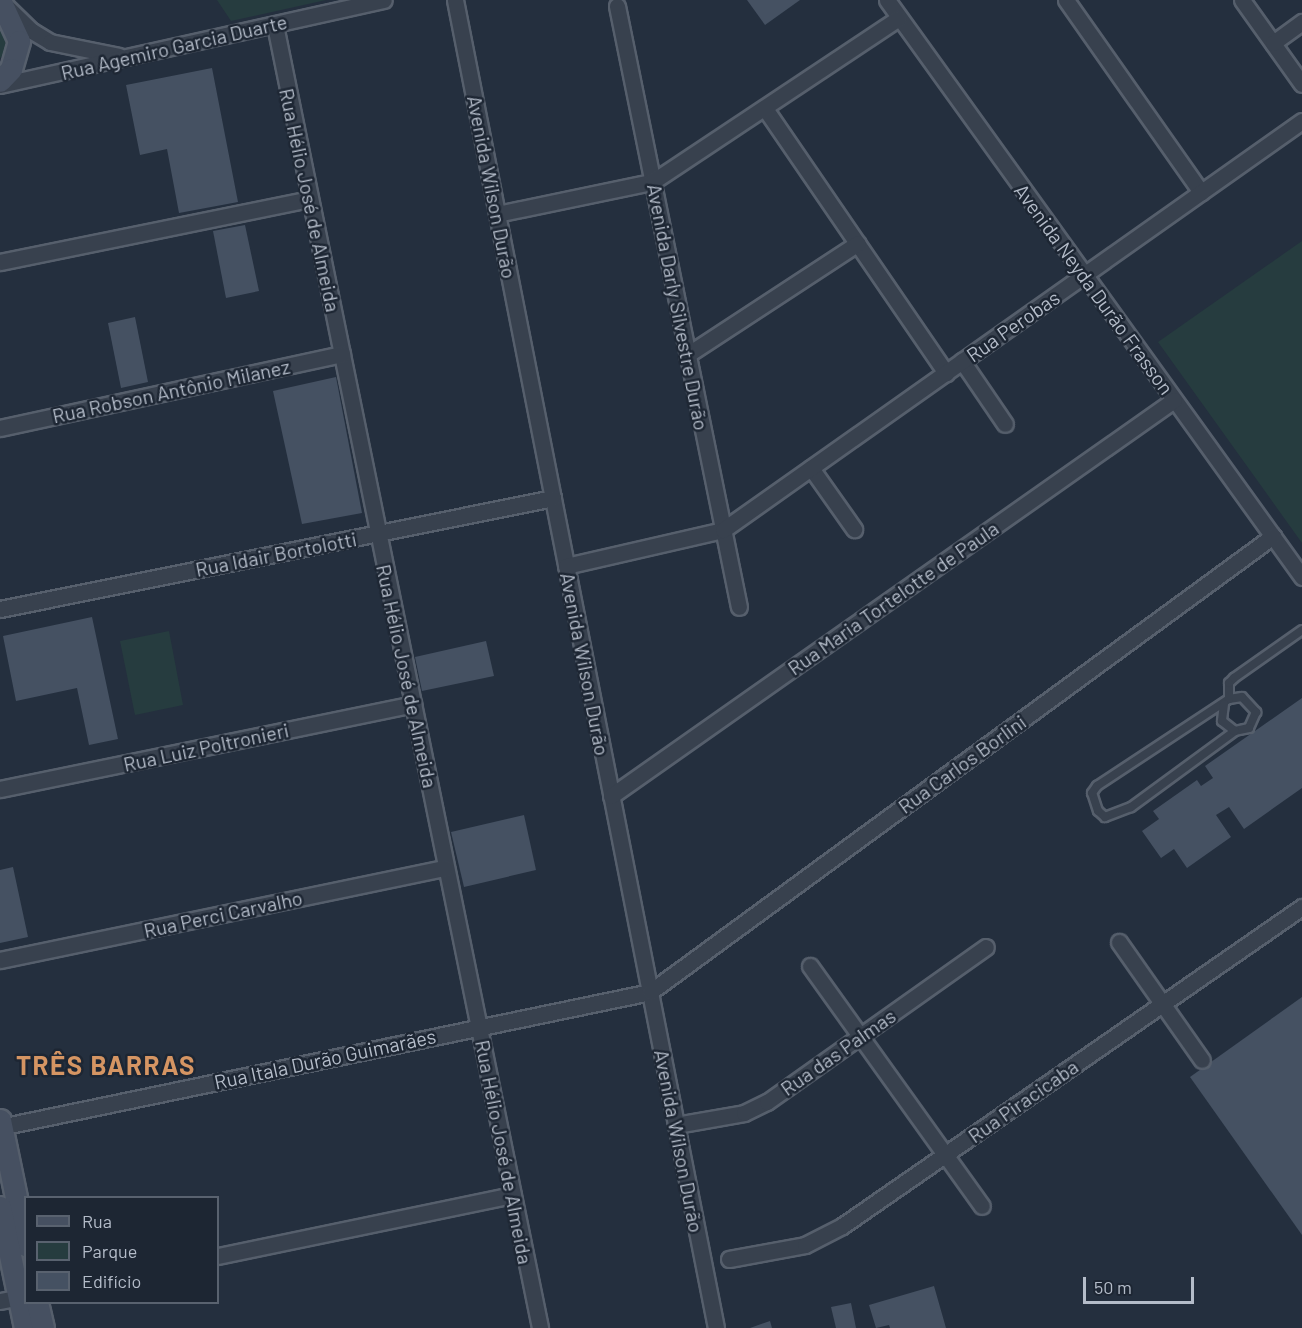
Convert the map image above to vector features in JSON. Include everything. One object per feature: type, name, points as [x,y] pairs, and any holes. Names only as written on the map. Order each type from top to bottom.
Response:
[{"type":"main road","points":[[0,0],[19,41],[11,69],[0,81]]},
{"type":"main road","points":[[0,1124],[24,1236]]},
{"type":"main road","points":[[0,1207],[25,1328]]},
{"type":"main road","points":[[20,1299],[43,1328]]},
{"type":"street","points":[[0,0],[32,31],[50,42],[128,57]]},
{"type":"street","name":"Rua Agemiro Garcia Duarte","points":[[0,85],[384,0]]},
{"type":"street","name":"Avenida Wilson Durão","points":[[455,0],[716,1328]]},
{"type":"street","name":"Avenida Neyda Durão Frasson","points":[[887,0],[1302,577]]},
{"type":"street","points":[[1066,0],[1201,192]]},
{"type":"street","points":[[1242,0],[1302,84]]},
{"type":"street","name":"Avenida Darly Silvestre Durão","points":[[617,6],[739,607]]},
{"type":"street","points":[[497,214],[652,182],[766,110],[900,18]]},
{"type":"street","points":[[1273,43],[1302,22]]},
{"type":"street","name":"Rua Hélio José de Almeida","points":[[274,25],[540,1328]]},
{"type":"street","points":[[766,110],[946,372]]},
{"type":"street","name":"Rua Perobas","points":[[723,530],[1302,121]]},
{"type":"street","points":[[0,262],[310,199]]},
{"type":"street","points":[[687,355],[858,243]]},
{"type":"street","name":"Rua Robson Antônio Milanez","points":[[0,429],[342,354]]},
{"type":"street","points":[[962,361],[1005,424]]},
{"type":"street","name":"Rua Maria Tortelotte de Paula","points":[[611,795],[1174,400]]},
{"type":"street","points":[[811,468],[854,529]]},
{"type":"street","name":"Rua Idair Bortolotti","points":[[0,609],[553,498]]},
{"type":"street","points":[[566,566],[723,530]]},
{"type":"street","name":"Rua Carlos Borlini","points":[[650,992],[1274,536]]},
{"type":"street","name":"Rua Luiz Poltronieri","points":[[0,789],[413,704]]},
{"type":"street","name":"Rua Perci Carvalho","points":[[0,960],[446,868]]},
{"type":"street","name":"Rua Piracicaba","points":[[729,1259],[805,1245],[842,1226],[1302,907]]},
{"type":"street","points":[[1119,942],[1202,1060]]},
{"type":"street","name":"Rua das Palmas","points":[[676,1125],[751,1109],[861,1036],[986,946]]},
{"type":"street","points":[[810,966],[982,1206]]},
{"type":"street","name":"Rua Itala Durão Guimarães","points":[[0,1124],[650,992]]},
{"type":"street","points":[[219,1256],[513,1196]]},
{"type":"lane","points":[[1235,731],[1222,721],[1229,683],[1302,631]]},
{"type":"lane","points":[[1249,700],[1256,711],[1249,728],[1235,731],[1131,807],[1105,817],[1098,811],[1092,793],[1097,786],[1226,701],[1249,700]]},
{"type":"green space","points":[[217,0],[326,0],[231,21]]},
{"type":"green space","points":[[0,23],[9,38],[10,50],[0,58]]},
{"type":"green space","points":[[1302,241],[1302,543],[1158,342]]},
{"type":"green space","points":[[169,631],[183,705],[135,715],[120,641]]},
{"type":"building","points":[[747,0],[800,0],[765,25]]},
{"type":"building","points":[[212,68],[238,202],[179,213],[167,149],[140,155],[126,85]]},
{"type":"building","points":[[245,225],[259,291],[226,298],[213,231]]},
{"type":"building","points":[[135,317],[148,382],[121,388],[108,323]]},
{"type":"building","points":[[336,377],[362,513],[302,524],[273,391]]},
{"type":"building","points":[[92,617],[118,739],[89,745],[77,688],[16,701],[3,636]]},
{"type":"building","points":[[486,641],[494,676],[422,691],[415,657]]},
{"type":"building","points":[[1302,698],[1302,788],[1244,829],[1229,807],[1216,815],[1231,837],[1187,868],[1174,849],[1161,858],[1142,831],[1159,819],[1153,811],[1197,780],[1201,786],[1213,778],[1205,766]]},
{"type":"building","points":[[524,815],[536,870],[464,887],[451,832]]},
{"type":"building","points":[[13,867],[28,937],[0,943],[0,870]]},
{"type":"building","points":[[1302,997],[1302,1235],[1190,1077]]},
{"type":"building","points":[[934,1286],[946,1328],[890,1328],[889,1325],[876,1328],[869,1305]]},
{"type":"building","points":[[851,1303],[856,1328],[836,1328],[831,1307]]},
{"type":"building","points":[[770,1321],[772,1328],[750,1328]]},
{"type":"district","name":"TRÊS BARRAS","points":[[106,1065]]}]
